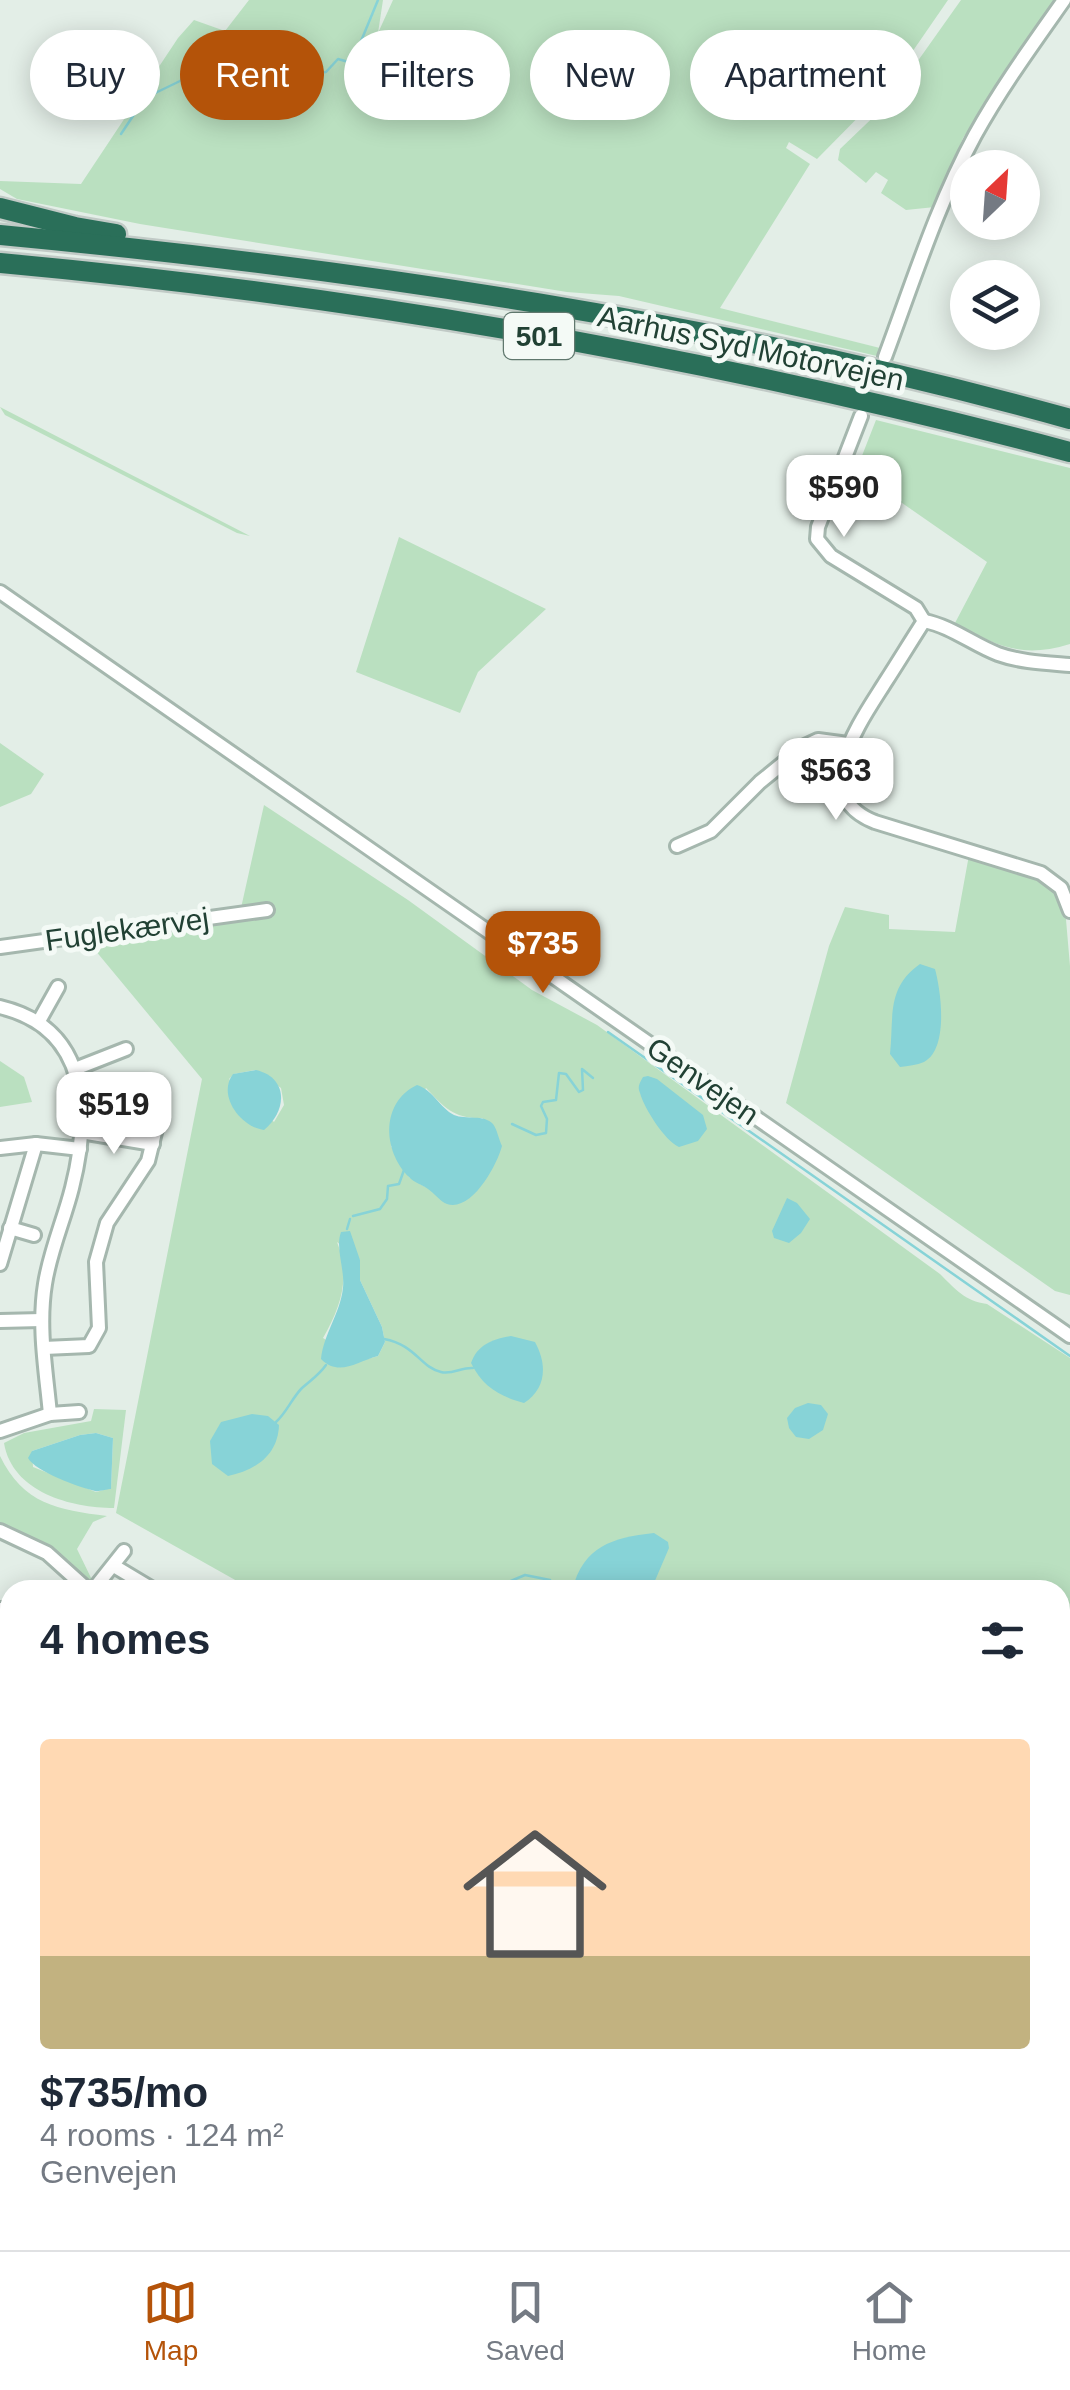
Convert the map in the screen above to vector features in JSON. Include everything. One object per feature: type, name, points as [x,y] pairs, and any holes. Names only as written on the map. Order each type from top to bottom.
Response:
[{"type":"highway","points":[[0,208],[75,228],[252,255],[274,266]]},
{"type":"highway","name":"Aarhus Syd Motorvejen","points":[[0,235],[274,266],[522,300],[708,334],[921,380],[1070,420]]},
{"type":"highway","name":"Aarhus Syd Motorvejen","points":[[0,263],[222,287],[481,325],[800,387],[1070,452]]},
{"type":"street","points":[[885,356],[937,217],[973,139],[1010,77],[1064,0]]},
{"type":"street","points":[[862,416],[818,527],[817,539],[831,556],[916,608],[924,620],[942,624],[997,653],[1020,660],[1070,665]]},
{"type":"street","name":"Genvejen","points":[[0,584],[41,619]]},
{"type":"street","name":"Genvejen","points":[[0,592],[1070,1336]]},
{"type":"street","points":[[924,620],[848,744],[843,778],[846,799],[854,811],[875,822],[1041,873],[1061,888],[1070,911]]},
{"type":"street","points":[[677,846],[692,832],[711,831],[760,782],[803,748],[818,740],[848,744]]},
{"type":"street","name":"Fuglekærvej","points":[[0,947],[258,906]]},
{"type":"street","points":[[39,1021],[58,987]]},
{"type":"street","points":[[0,1007],[39,1021],[54,1034],[75,1069],[80,1089],[80,1150],[48,1268],[42,1320],[50,1414]]},
{"type":"street","points":[[75,1069],[126,1049]]},
{"type":"street","points":[[113,1135],[120,1106]]},
{"type":"street","points":[[44,1348],[89,1346],[99,1328],[96,1262],[108,1223],[148,1160],[161,1108]]},
{"type":"street","points":[[81,1132],[153,1144]]},
{"type":"street","points":[[0,1148],[36,1144],[80,1150]]},
{"type":"street","points":[[0,1264],[36,1144]]},
{"type":"street","points":[[10,1228],[34,1235]]},
{"type":"street","points":[[0,1321],[42,1320]]},
{"type":"street","points":[[0,1431],[50,1414],[79,1412]]},
{"type":"street","points":[[0,1531],[47,1553],[78,1580]]},
{"type":"street","points":[[100,1580],[124,1552]]},
{"type":"street","points":[[114,1566],[137,1580]]},
{"type":"green space","points":[[249,0],[383,0],[378,30],[344,30],[344,120],[510,120],[510,30],[379,30],[393,0],[948,0],[921,39],[921,30],[690,30],[690,120],[855,120],[817,159],[789,142],[786,148],[810,164],[720,308],[880,348],[877,356],[619,296],[567,292],[140,224],[17,199],[0,189],[0,181],[81,184],[124,120],[160,120],[160,65],[180,36],[180,120],[324,120],[324,30],[226,30]]},
{"type":"green space","points":[[961,0],[1055,0],[958,150],[950,150],[950,170],[935,207],[906,210],[881,193],[888,180],[876,172],[866,183],[838,160],[840,149],[870,120],[921,120],[921,56]]},
{"type":"green space","points":[[194,20],[222,30],[185,30]]},
{"type":"green space","points":[[0,407],[250,536],[237,533],[5,415]]},
{"type":"green space","points":[[876,420],[1070,468],[1070,644],[1037,650],[1010,648],[955,623],[987,562],[856,471]]},
{"type":"green space","points":[[399,537],[546,609],[478,672],[460,713],[356,672]]},
{"type":"green space","points":[[0,743],[44,774],[31,794],[0,807]]},
{"type":"green space","points":[[264,805],[408,900],[532,990],[597,1025],[940,1274],[961,1294],[987,1304],[1070,1358],[1070,1580],[235,1580],[116,1513],[202,1079],[85,938],[239,917]],"holes":[[[255,1070],[281,1088],[284,1105],[274,1122],[229,1079],[234,1074]],[[426,1088],[451,1111],[483,1118],[425,1187],[409,1177],[391,1146]],[[337,1242],[360,1260],[360,1280],[385,1342],[378,1356],[360,1361],[323,1338],[342,1291],[343,1267]]]},
{"type":"green space","points":[[969,855],[1045,880],[1065,908],[1070,966],[1070,1295],[1055,1291],[786,1103],[829,946],[845,907],[889,915],[889,929],[955,932]]},
{"type":"green space","points":[[0,1061],[24,1077],[32,1102],[0,1107]]},
{"type":"green space","points":[[94,1409],[126,1410],[114,1508],[80,1505],[46,1494],[19,1474],[9,1460],[4,1443],[24,1433],[91,1421]],"holes":[[[96,1433],[113,1438],[111,1488],[96,1492],[33,1467],[32,1451],[80,1435]]]},
{"type":"green space","points":[[0,1456],[20,1485],[44,1502],[107,1516],[93,1522],[77,1549],[92,1580],[84,1580],[50,1549],[0,1526]]},
{"type":"water","points":[[920,964],[935,969],[941,1005],[940,1033],[932,1055],[924,1062],[900,1067],[890,1054],[894,1004],[902,983]]},
{"type":"water","points":[[256,1070],[274,1080],[281,1096],[277,1114],[264,1130],[247,1123],[229,1100],[233,1074]]},
{"type":"water","points":[[648,1076],[703,1115],[707,1129],[698,1141],[679,1147],[662,1131],[639,1091],[643,1077]]},
{"type":"water","points":[[417,1085],[454,1115],[489,1121],[502,1146],[482,1185],[456,1205],[445,1203],[411,1179],[394,1154],[389,1127],[392,1114],[405,1093]]},
{"type":"water","points":[[787,1198],[797,1203],[810,1219],[789,1243],[774,1238],[772,1231]]},
{"type":"water","points":[[350,1231],[360,1260],[360,1280],[385,1342],[378,1356],[341,1368],[321,1359],[343,1288],[339,1238],[341,1232]]},
{"type":"water","points":[[511,1336],[535,1342],[542,1359],[541,1383],[524,1403],[493,1389],[471,1363],[486,1344]]},
{"type":"water","points":[[808,1403],[821,1405],[828,1414],[823,1430],[809,1439],[796,1437],[787,1418],[795,1408]]},
{"type":"water","points":[[252,1414],[268,1416],[279,1425],[275,1445],[264,1460],[228,1476],[212,1464],[210,1441],[221,1422]]},
{"type":"water","points":[[96,1433],[113,1438],[111,1489],[95,1491],[69,1482],[28,1458],[32,1451]]},
{"type":"water","points":[[654,1533],[668,1542],[655,1580],[575,1580],[592,1554],[625,1538]]},
{"type":"waterway","points":[[121,134],[145,98],[180,81],[217,43],[230,37],[240,39],[252,57],[291,77],[326,72],[338,59],[352,63],[378,0]]},
{"type":"waterway","points":[[608,1032],[1070,1356]]},
{"type":"waterway","points":[[512,1124],[536,1135],[546,1133],[547,1119],[541,1106],[556,1100],[559,1073],[566,1074],[579,1092],[583,1090],[582,1069],[593,1078]]},
{"type":"waterway","points":[[353,1216],[380,1209],[387,1199],[388,1186],[399,1184],[404,1170]]},
{"type":"waterway","points":[[347,1229],[350,1219]]},
{"type":"waterway","points":[[384,1339],[403,1346],[441,1372],[473,1368]]},
{"type":"waterway","points":[[276,1422],[298,1392],[326,1365]]},
{"type":"waterway","points":[[513,1580],[525,1575],[550,1580]]}]
